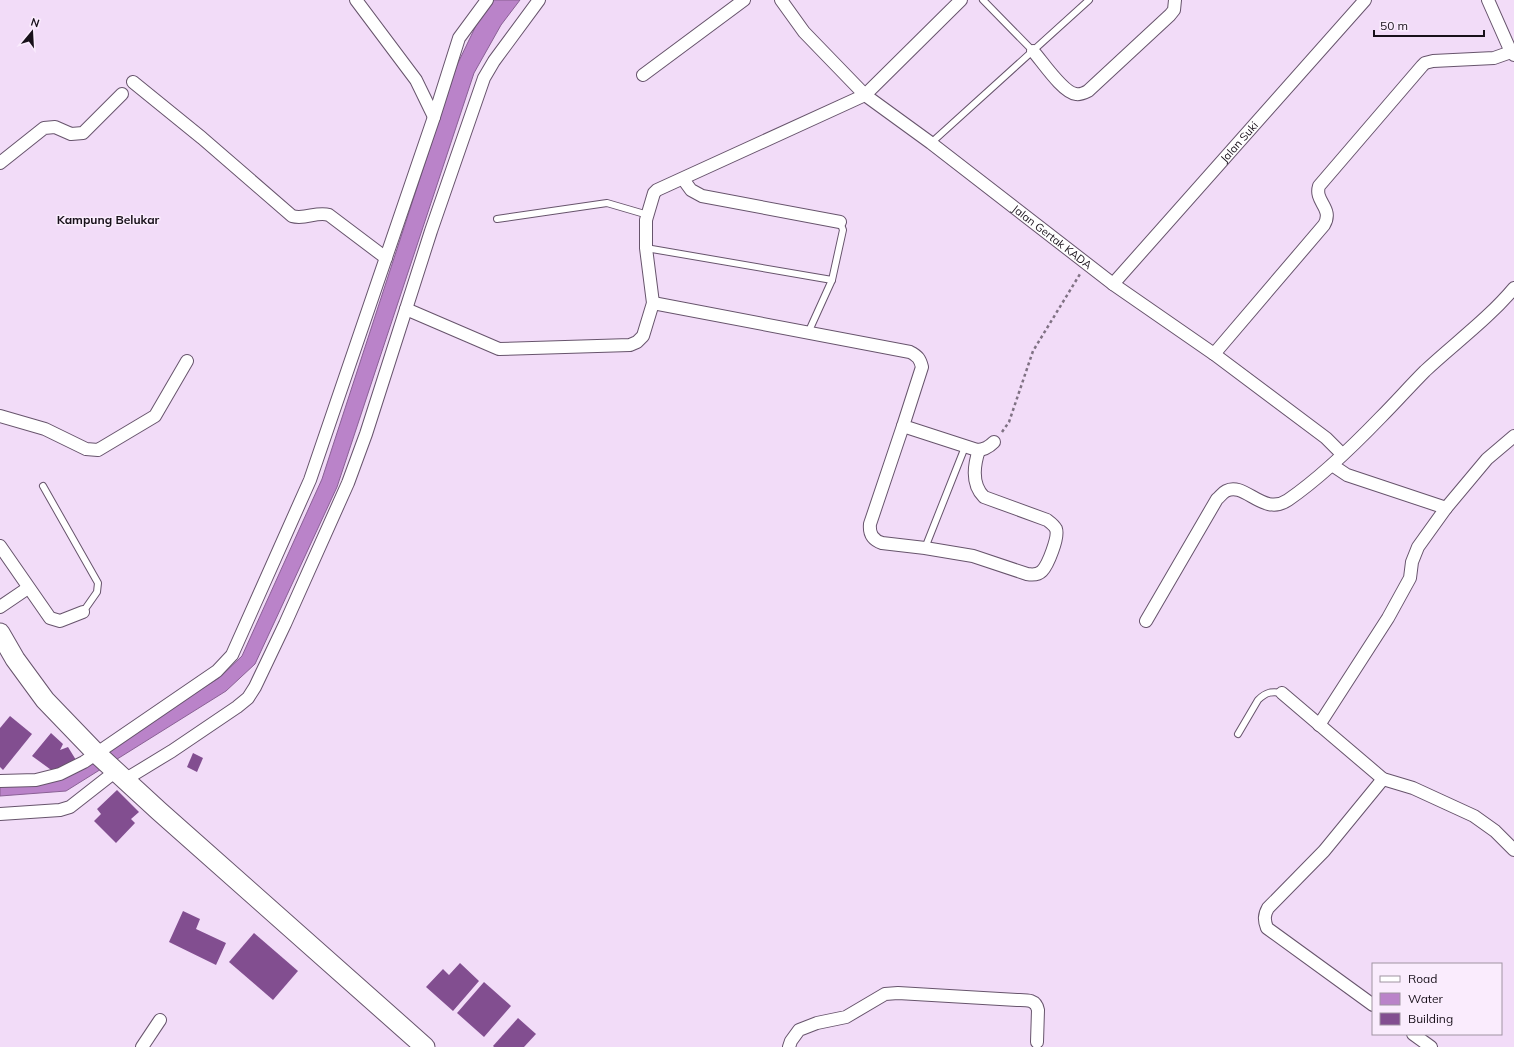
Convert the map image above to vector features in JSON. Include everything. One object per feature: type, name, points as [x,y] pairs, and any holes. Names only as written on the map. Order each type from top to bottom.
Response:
[{"type":"main road","points":[[0,633],[15,659],[45,700],[97,754],[159,811],[425,1047]]},
{"type":"street","points":[[356,0],[416,80],[434,117]]},
{"type":"street","points":[[0,781],[36,780],[60,774],[97,754],[217,671],[232,655],[310,480],[434,117],[459,38],[487,0]]},
{"type":"street","points":[[0,814],[60,810],[70,807],[121,775],[172,751],[237,707],[248,698],[255,688],[348,483],[366,434],[431,231],[488,70],[539,0]]},
{"type":"street","points":[[643,75],[744,0]]},
{"type":"street","name":"Jalan Gertak KADA","points":[[781,0],[804,32],[864,95],[930,143],[1086,264],[1214,354],[1326,438],[1342,454]]},
{"type":"street","points":[[406,309],[496,348],[502,349],[634,344],[643,336],[653,303],[646,248],[646,220],[654,193],[661,187],[683,179],[864,95],[961,0]]},
{"type":"street","points":[[1033,51],[1066,90],[1076,95],[1082,94],[1088,91],[1170,15],[1174,10],[1175,0]]},
{"type":"street","name":"Jalan Suki","points":[[1113,284],[1365,0]]},
{"type":"street","points":[[1214,354],[1324,225],[1328,216],[1318,195],[1319,186],[1422,66],[1425,63],[1432,61],[1494,58],[1512,53],[1488,0]]},
{"type":"street","points":[[133,82],[202,138],[292,216],[300,218],[323,213],[330,215],[386,258]]},
{"type":"street","points":[[0,163],[44,128],[55,127],[71,134],[83,133],[122,94]]},
{"type":"street","points":[[683,179],[691,190],[702,196],[840,222]]},
{"type":"street","points":[[1146,621],[1217,500],[1222,494],[1226,491],[1235,489],[1263,503],[1277,505],[1287,501],[1332,465],[1425,371],[1492,311],[1514,288]]},
{"type":"street","points":[[653,303],[910,352],[917,355],[921,361],[922,367],[870,524],[869,531],[872,537],[876,541],[882,543],[973,556],[1027,574],[1039,574],[1044,570],[1056,540],[1056,529],[1047,520],[984,497],[980,493],[976,485],[974,467],[979,450]]},
{"type":"street","points":[[0,416],[46,429],[86,449],[98,450],[155,416],[187,361]]},
{"type":"street","points":[[903,426],[979,450],[986,448],[994,442]]},
{"type":"street","points":[[1319,725],[1388,618],[1410,578],[1412,562],[1418,547],[1446,508],[1487,459],[1514,436]]},
{"type":"street","points":[[1332,465],[1348,475],[1446,508]]},
{"type":"street","points":[[0,546],[50,618],[55,621],[66,620],[83,612]]},
{"type":"street","points":[[0,607],[28,588]]},
{"type":"street","points":[[1282,693],[1383,779],[1412,788],[1474,816],[1495,831],[1514,850]]},
{"type":"street","points":[[1372,1004],[1267,928],[1264,921],[1265,913],[1268,908],[1324,851],[1383,779]]},
{"type":"street","points":[[789,1047],[791,1040],[799,1030],[817,1023],[846,1017],[885,994],[898,993],[1034,1002],[1038,1006],[1037,1042]]},
{"type":"street","points":[[142,1047],[160,1020]]},
{"type":"street","points":[[1414,1035],[1431,1047]]},
{"type":"lane","points":[[983,0],[1033,51]]},
{"type":"lane","points":[[930,143],[1089,0]]},
{"type":"lane","points":[[497,219],[607,203],[648,215]]},
{"type":"lane","points":[[808,333],[832,280],[843,230],[840,222]]},
{"type":"lane","points":[[646,248],[832,280]]},
{"type":"lane","points":[[925,548],[966,447]]},
{"type":"lane","points":[[44,486],[98,583],[97,592],[83,612]]},
{"type":"lane","points":[[1238,734],[1258,700],[1262,696],[1274,691],[1282,693]]},
{"type":"path","points":[[994,442],[1009,422],[1033,351],[1086,264]]},
{"type":"water","points":[[492,0],[520,0],[501,25],[474,73],[337,487],[255,664],[226,691],[66,791],[0,796],[0,786],[56,781],[219,678],[242,656],[322,479],[457,65],[483,11]]},
{"type":"building","points":[[10,716],[32,734],[3,770],[0,767],[0,728]]},
{"type":"building","points":[[51,733],[63,744],[60,750],[68,747],[76,760],[54,772],[32,756]]},
{"type":"building","points":[[193,753],[203,758],[197,772],[187,767]]},
{"type":"building","points":[[117,790],[139,812],[131,819],[135,823],[116,843],[94,821],[101,814],[97,809]]},
{"type":"building","points":[[183,911],[200,919],[196,929],[226,943],[216,965],[169,942]]},
{"type":"building","points":[[254,933],[298,971],[273,1000],[229,962]]},
{"type":"building","points":[[460,963],[479,981],[453,1011],[426,987],[443,969],[449,975]]},
{"type":"building","points":[[484,982],[511,1006],[484,1037],[457,1013]]},
{"type":"building","points":[[518,1018],[536,1034],[524,1047],[494,1047],[493,1046]]},
{"type":"district","name":"Kampung Belukar","points":[[108,219]]}]
